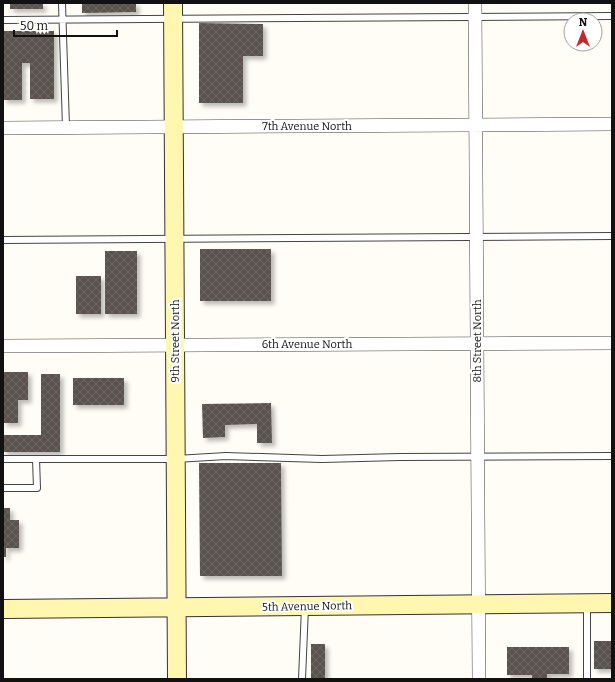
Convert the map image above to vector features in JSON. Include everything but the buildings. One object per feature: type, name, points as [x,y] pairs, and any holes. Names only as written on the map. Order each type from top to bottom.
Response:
[{"type":"street","name":"8th Street North","points":[[475,3],[478,679]]},
{"type":"street","name":"9th Street North","points":[[173,11],[177,679]]},
{"type":"street","name":"7th Avenue North","points":[[3,128],[612,124]]},
{"type":"street","name":"6th Avenue North","points":[[3,346],[612,343]]},
{"type":"street","name":"5th Avenue North","points":[[3,609],[612,602]]},
{"type":"lane","points":[[62,3],[66,127]]},
{"type":"lane","points":[[3,20],[62,20],[173,11],[475,17],[612,16]]},
{"type":"lane","points":[[3,240],[612,236]]},
{"type":"lane","points":[[3,459],[176,459],[226,456],[322,459],[612,456]]},
{"type":"lane","points":[[3,488],[37,488],[36,459]]},
{"type":"lane","points":[[586,603],[587,679]]},
{"type":"lane","points":[[302,679],[305,606]]}]
